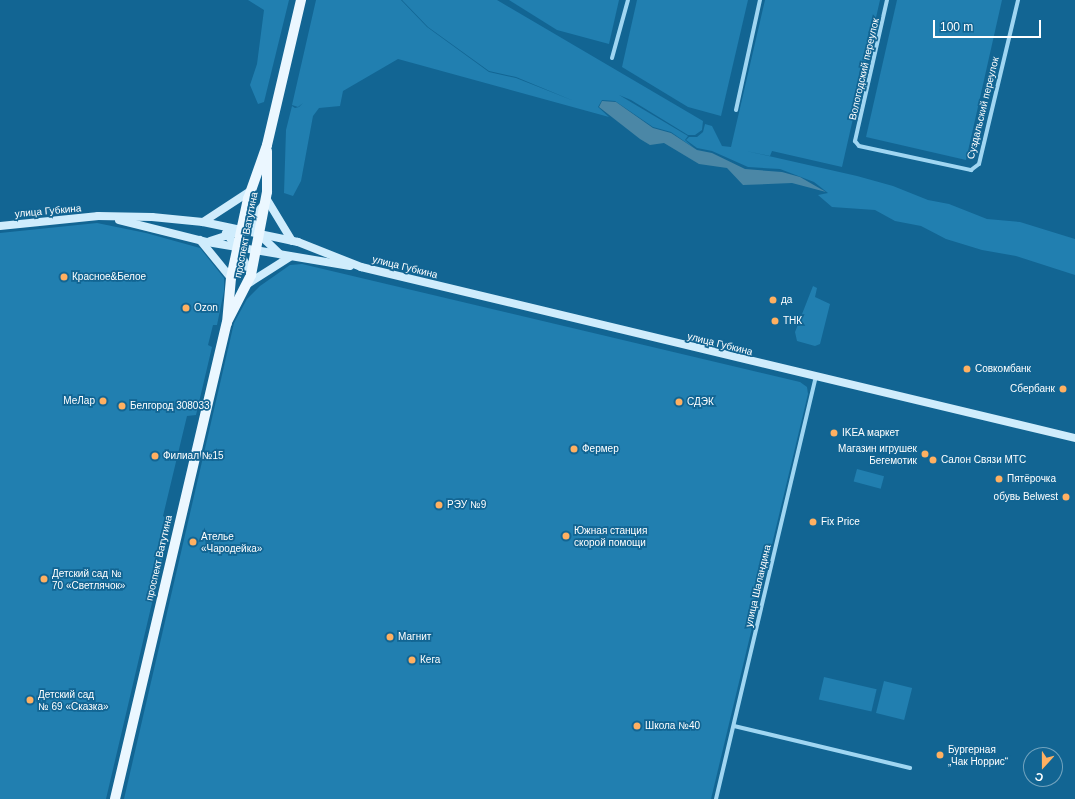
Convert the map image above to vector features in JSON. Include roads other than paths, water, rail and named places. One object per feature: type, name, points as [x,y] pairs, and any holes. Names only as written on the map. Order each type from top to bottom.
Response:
[{"type":"main road","name":"проспект Ватутина","points":[[227,323],[250,279],[265,200],[263,170],[267,145],[301,0]]},
{"type":"main road","name":"проспект Ватутина","points":[[115,799],[227,323],[231,275],[248,196],[263,170]]},
{"type":"main road","points":[[248,196],[254,207],[265,200]]},
{"type":"main road","points":[[248,196],[251,221],[259,234],[280,255]]},
{"type":"main road","points":[[206,223],[248,196]]},
{"type":"main road","points":[[204,241],[241,231],[251,221],[265,200]]},
{"type":"main road","points":[[265,200],[289,241]]},
{"type":"main road","name":"улица Губкина","points":[[98,216],[237,248],[361,267],[1075,438]]},
{"type":"main road","name":"улица Губкина","points":[[0,226],[98,216],[152,217],[206,223],[289,241],[361,267]]},
{"type":"main road","points":[[206,223],[230,235],[244,258],[250,279]]},
{"type":"main road","points":[[204,241],[214,234],[206,223]]},
{"type":"main road","points":[[204,241],[231,275]]},
{"type":"main road","points":[[231,275],[244,258],[255,251],[268,244],[289,241]]},
{"type":"main road","points":[[280,255],[279,247],[289,241]]},
{"type":"main road","points":[[250,279],[290,257]]},
{"type":"main road","points":[[231,275],[241,269],[250,279]]},
{"type":"street","points":[[612,58],[628,0]]},
{"type":"street","points":[[736,110],[760,0]]},
{"type":"street","name":"Вологодский переулок","points":[[855,141],[887,0]]},
{"type":"street","name":"Суздальский переулок","points":[[855,141],[859,146],[971,170],[979,164],[1018,0]]},
{"type":"street","name":"улица Шаландина","points":[[716,799],[816,377]]},
{"type":"street","points":[[734,726],[910,768]]},
{"type":"place","name":"Красное&Белое","points":[[64,277]]},
{"type":"place","name":"да","points":[[773,300]]},
{"type":"place","name":"Ozon","points":[[186,308]]},
{"type":"place","name":"ТНК","points":[[775,321]]},
{"type":"place","name":"Совкомбанк","points":[[967,369]]},
{"type":"place","name":"Сбербанк","points":[[1063,389]]},
{"type":"place","name":"МеЛар","points":[[103,401]]},
{"type":"place","name":"СДЭК","points":[[679,402]]},
{"type":"place","name":"Белгород 308033","points":[[122,406]]},
{"type":"place","name":"IKEA маркет","points":[[834,433]]},
{"type":"place","name":"Фермер","points":[[574,449]]},
{"type":"place","name":"Магазин игрушек Бегемотик","points":[[925,454]]},
{"type":"place","name":"Филиал №15","points":[[155,456]]},
{"type":"place","name":"Салон Связи МТС","points":[[933,460]]},
{"type":"place","name":"Пятёрочка","points":[[999,479]]},
{"type":"place","name":"обувь Belwest","points":[[1066,497]]},
{"type":"place","name":"РЭУ №9","points":[[439,505]]},
{"type":"place","name":"Fix Price","points":[[813,522]]},
{"type":"place","name":"Южная станция скорой помощи","points":[[566,536]]},
{"type":"place","name":"Ателье «Чародейка»","points":[[193,542]]},
{"type":"place","name":"Детский сад № 70 «Светлячок»","points":[[44,579]]},
{"type":"place","name":"Магнит","points":[[390,637]]},
{"type":"place","name":"Кега","points":[[412,660]]},
{"type":"place","name":"Детский сад № 69 «Сказка»","points":[[30,700]]},
{"type":"place","name":"Школа №40","points":[[637,726]]},
{"type":"place","name":"Бургерная „Чак Норрис“","points":[[940,755]]}]
